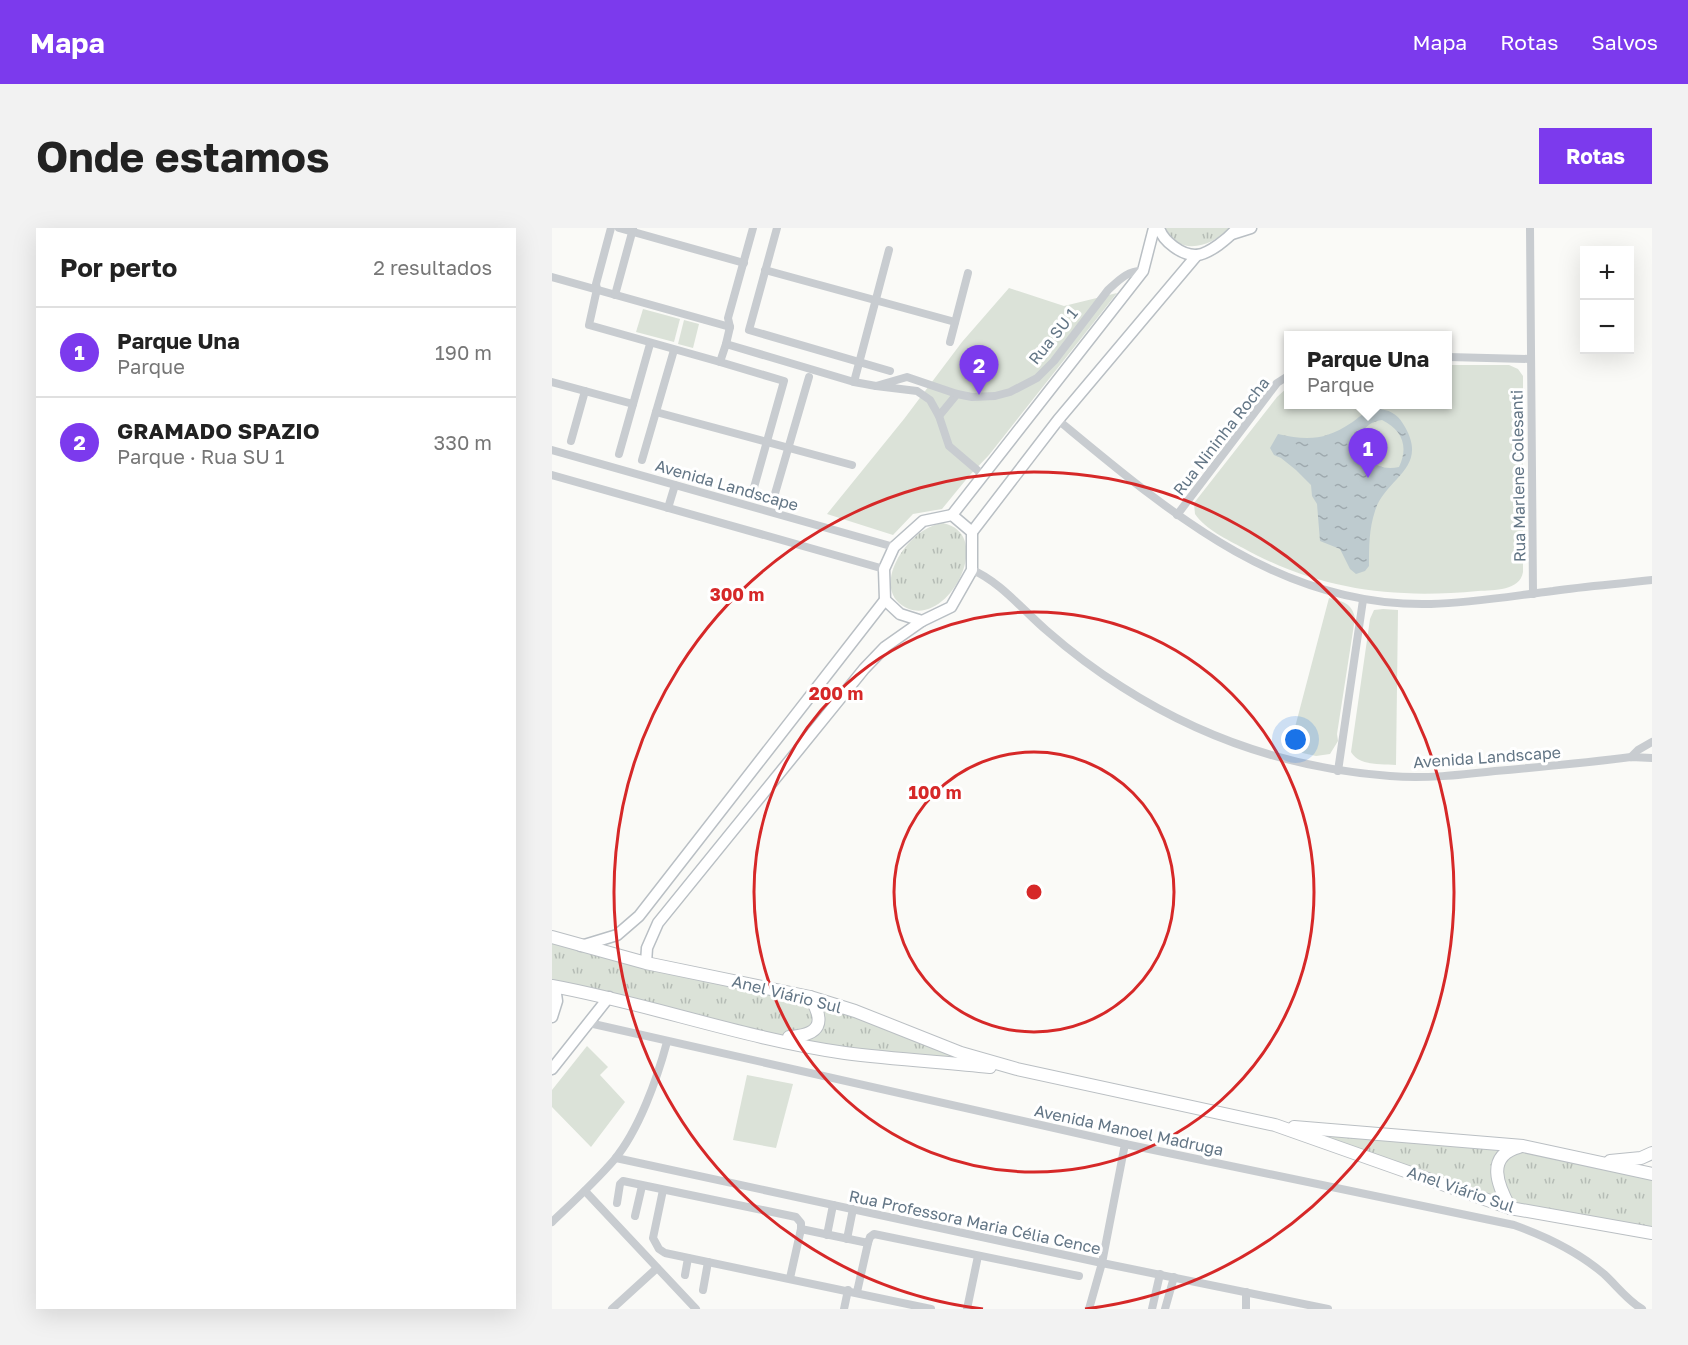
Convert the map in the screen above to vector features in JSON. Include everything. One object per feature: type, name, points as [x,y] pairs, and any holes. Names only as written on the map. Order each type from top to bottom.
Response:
[{"type":"main road","name":"Anel Viário Sul","points":[[552,937],[646,963],[810,997],[855,1011],[961,1053],[1017,1069],[1275,1125],[1510,1208],[1652,1233]]},
{"type":"main road","name":"Anel Viário Sul","points":[[554,987],[609,998],[773,1039],[844,1053],[1017,1069]]},
{"type":"main road","points":[[773,1039],[804,1036],[816,1030],[820,1021],[818,1010],[810,997]]},
{"type":"main road","name":"Anel Viário Sul","points":[[1275,1125],[1523,1146],[1652,1174]]},
{"type":"main road","points":[[1510,1208],[1499,1189],[1496,1171],[1499,1162],[1507,1152],[1523,1146]]},
{"type":"main road","points":[[1592,1161],[1641,1158],[1652,1153]]},
{"type":"street","points":[[611,228],[596,284],[597,289],[589,326],[784,381],[753,491]]},
{"type":"street","points":[[619,228],[633,230],[744,263]]},
{"type":"street","points":[[720,362],[753,228]]},
{"type":"street","points":[[777,228],[749,330],[890,370]]},
{"type":"street","points":[[580,946],[617,935],[639,916],[885,600],[884,569],[894,546],[923,521],[952,515],[1143,271],[1154,228]]},
{"type":"street","points":[[1159,228],[1161,234],[1171,245],[1183,252],[1197,255]]},
{"type":"street","points":[[646,963],[647,948],[658,923],[864,669],[885,647],[922,621],[951,607],[972,570],[972,532],[1058,420],[1197,255],[1216,246],[1234,231],[1251,228]]},
{"type":"street","name":"Rua Marlene Colesanti","points":[[1530,228],[1533,594]]},
{"type":"street","points":[[615,294],[633,230]]},
{"type":"street","points":[[854,382],[889,250]]},
{"type":"street","points":[[765,270],[955,322]]},
{"type":"street","name":"Rua SU 1","points":[[876,386],[907,377],[972,397],[1010,392],[1037,378],[1054,361],[1108,290],[1133,270],[1143,271]]},
{"type":"street","points":[[950,342],[968,273]]},
{"type":"street","points":[[552,277],[730,327]]},
{"type":"street","points":[[619,454],[650,344]]},
{"type":"street","points":[[726,344],[854,382],[921,393],[930,400],[939,416],[949,446],[983,475]]},
{"type":"street","points":[[642,460],[674,350]]},
{"type":"street","points":[[1452,357],[1530,359]]},
{"type":"street","points":[[774,497],[809,377]]},
{"type":"street","name":"Rua Nininha Rocha","points":[[1177,515],[1277,383],[1284,379]]},
{"type":"street","points":[[552,382],[633,405]]},
{"type":"street","points":[[571,441],[585,392]]},
{"type":"street","points":[[939,416],[957,394]]},
{"type":"street","points":[[656,412],[852,465]]},
{"type":"street","points":[[1058,420],[1177,515],[1234,552],[1275,573],[1314,587],[1363,600],[1430,604],[1652,580]]},
{"type":"street","name":"Avenida Landscape","points":[[552,450],[894,546]]},
{"type":"street","points":[[552,475],[884,569]]},
{"type":"street","points":[[668,508],[675,484]]},
{"type":"street","points":[[952,515],[972,532]]},
{"type":"street","name":"Avenida Landscape","points":[[972,570],[986,575],[1087,664],[1160,711],[1199,730],[1281,758],[1338,771],[1391,777],[1440,777],[1630,757],[1652,758]]},
{"type":"street","points":[[885,600],[900,614],[922,621]]},
{"type":"street","points":[[1338,771],[1363,600]]},
{"type":"street","name":"Avenida Landscape","points":[[1630,757],[1652,742]]},
{"type":"street","points":[[553,1015],[557,1001],[554,987]]},
{"type":"street","points":[[552,1069],[609,998]]},
{"type":"street","name":"Avenida Manoel Madruga","points":[[589,1023],[1125,1144],[1514,1225],[1564,1245],[1606,1276],[1626,1297],[1642,1309]]},
{"type":"street","points":[[552,1222],[616,1158],[641,1115],[659,1071],[667,1042]]},
{"type":"street","points":[[1089,1309],[1102,1263],[1125,1144]]},
{"type":"street","name":"Rua Professora Maria Célia Cence","points":[[616,1158],[1102,1263],[1328,1309]]},
{"type":"street","points":[[617,1203],[621,1182],[796,1217],[801,1223],[801,1230],[790,1278]]},
{"type":"street","points":[[635,1216],[642,1185]]},
{"type":"street","points":[[663,1190],[653,1238],[659,1249],[665,1253],[931,1309]]},
{"type":"street","points":[[585,1191],[696,1309]]},
{"type":"street","points":[[827,1235],[833,1205]]},
{"type":"street","points":[[847,1239],[853,1209]]},
{"type":"street","points":[[801,1230],[868,1243]]},
{"type":"street","points":[[857,1292],[868,1243],[874,1234],[1079,1276]]},
{"type":"street","points":[[967,1309],[978,1256]]},
{"type":"street","points":[[685,1275],[688,1258]]},
{"type":"street","points":[[703,1290],[708,1262]]},
{"type":"street","points":[[612,1309],[657,1268]]},
{"type":"street","points":[[1152,1309],[1160,1274]]},
{"type":"street","points":[[1165,1309],[1174,1277]]},
{"type":"street","points":[[844,1309],[848,1290]]},
{"type":"street","points":[[1246,1292],[1246,1309]]},
{"type":"green space","points":[[1165,228],[1230,228],[1205,244],[1187,246],[1178,243]]},
{"type":"green space","points":[[1009,288],[1064,306],[1117,293],[989,455],[942,509],[913,514],[893,535],[827,514],[904,419],[962,342]]},
{"type":"green space","points":[[643,309],[680,319],[674,342],[636,332]]},
{"type":"green space","points":[[684,320],[699,324],[693,348],[678,344]]},
{"type":"green space","points":[[1452,365],[1509,365],[1518,369],[1523,376],[1523,572],[1521,578],[1517,583],[1505,588],[1446,593],[1416,594],[1357,588],[1300,574],[1243,548],[1211,529],[1195,514],[1194,503],[1284,391],[1284,409],[1452,409]]},
{"type":"green space","points":[[943,523],[958,530],[965,543],[966,559],[961,576],[939,603],[924,610],[909,609],[897,601],[891,589],[891,575],[896,561],[916,536],[929,527]]},
{"type":"green space","points":[[1329,598],[1349,606],[1355,618],[1337,734],[1338,741],[1330,754],[1316,756],[1289,750]]},
{"type":"green space","points":[[1374,610],[1398,610],[1396,765],[1365,762],[1359,760],[1351,752],[1370,619]]},
{"type":"green space","points":[[552,937],[810,997],[1017,1069],[844,1053],[552,986]]},
{"type":"green space","points":[[587,1046],[608,1067],[600,1075],[625,1102],[591,1147],[552,1107],[552,1090]]},
{"type":"green space","points":[[747,1075],[793,1084],[776,1148],[733,1140]]},
{"type":"green space","points":[[1275,1125],[1523,1146],[1652,1174],[1652,1233],[1510,1208]]},
{"type":"water","points":[[1380,409],[1389,411],[1400,420],[1411,441],[1412,453],[1403,472],[1380,500],[1372,525],[1369,566],[1365,571],[1356,574],[1350,569],[1340,549],[1320,541],[1317,504],[1312,496],[1311,485],[1296,470],[1274,455],[1270,448],[1278,434],[1298,438],[1316,438],[1342,429],[1364,413]],"holes":[[[1382,420],[1389,424],[1402,439],[1403,452],[1399,467],[1384,467],[1372,462],[1364,451],[1360,436],[1374,422]]]},
{"type":"place","name":"GRAMADO SPAZIO","points":[[979,395]]},
{"type":"place","name":"Parque Una","points":[[1368,478]]}]
